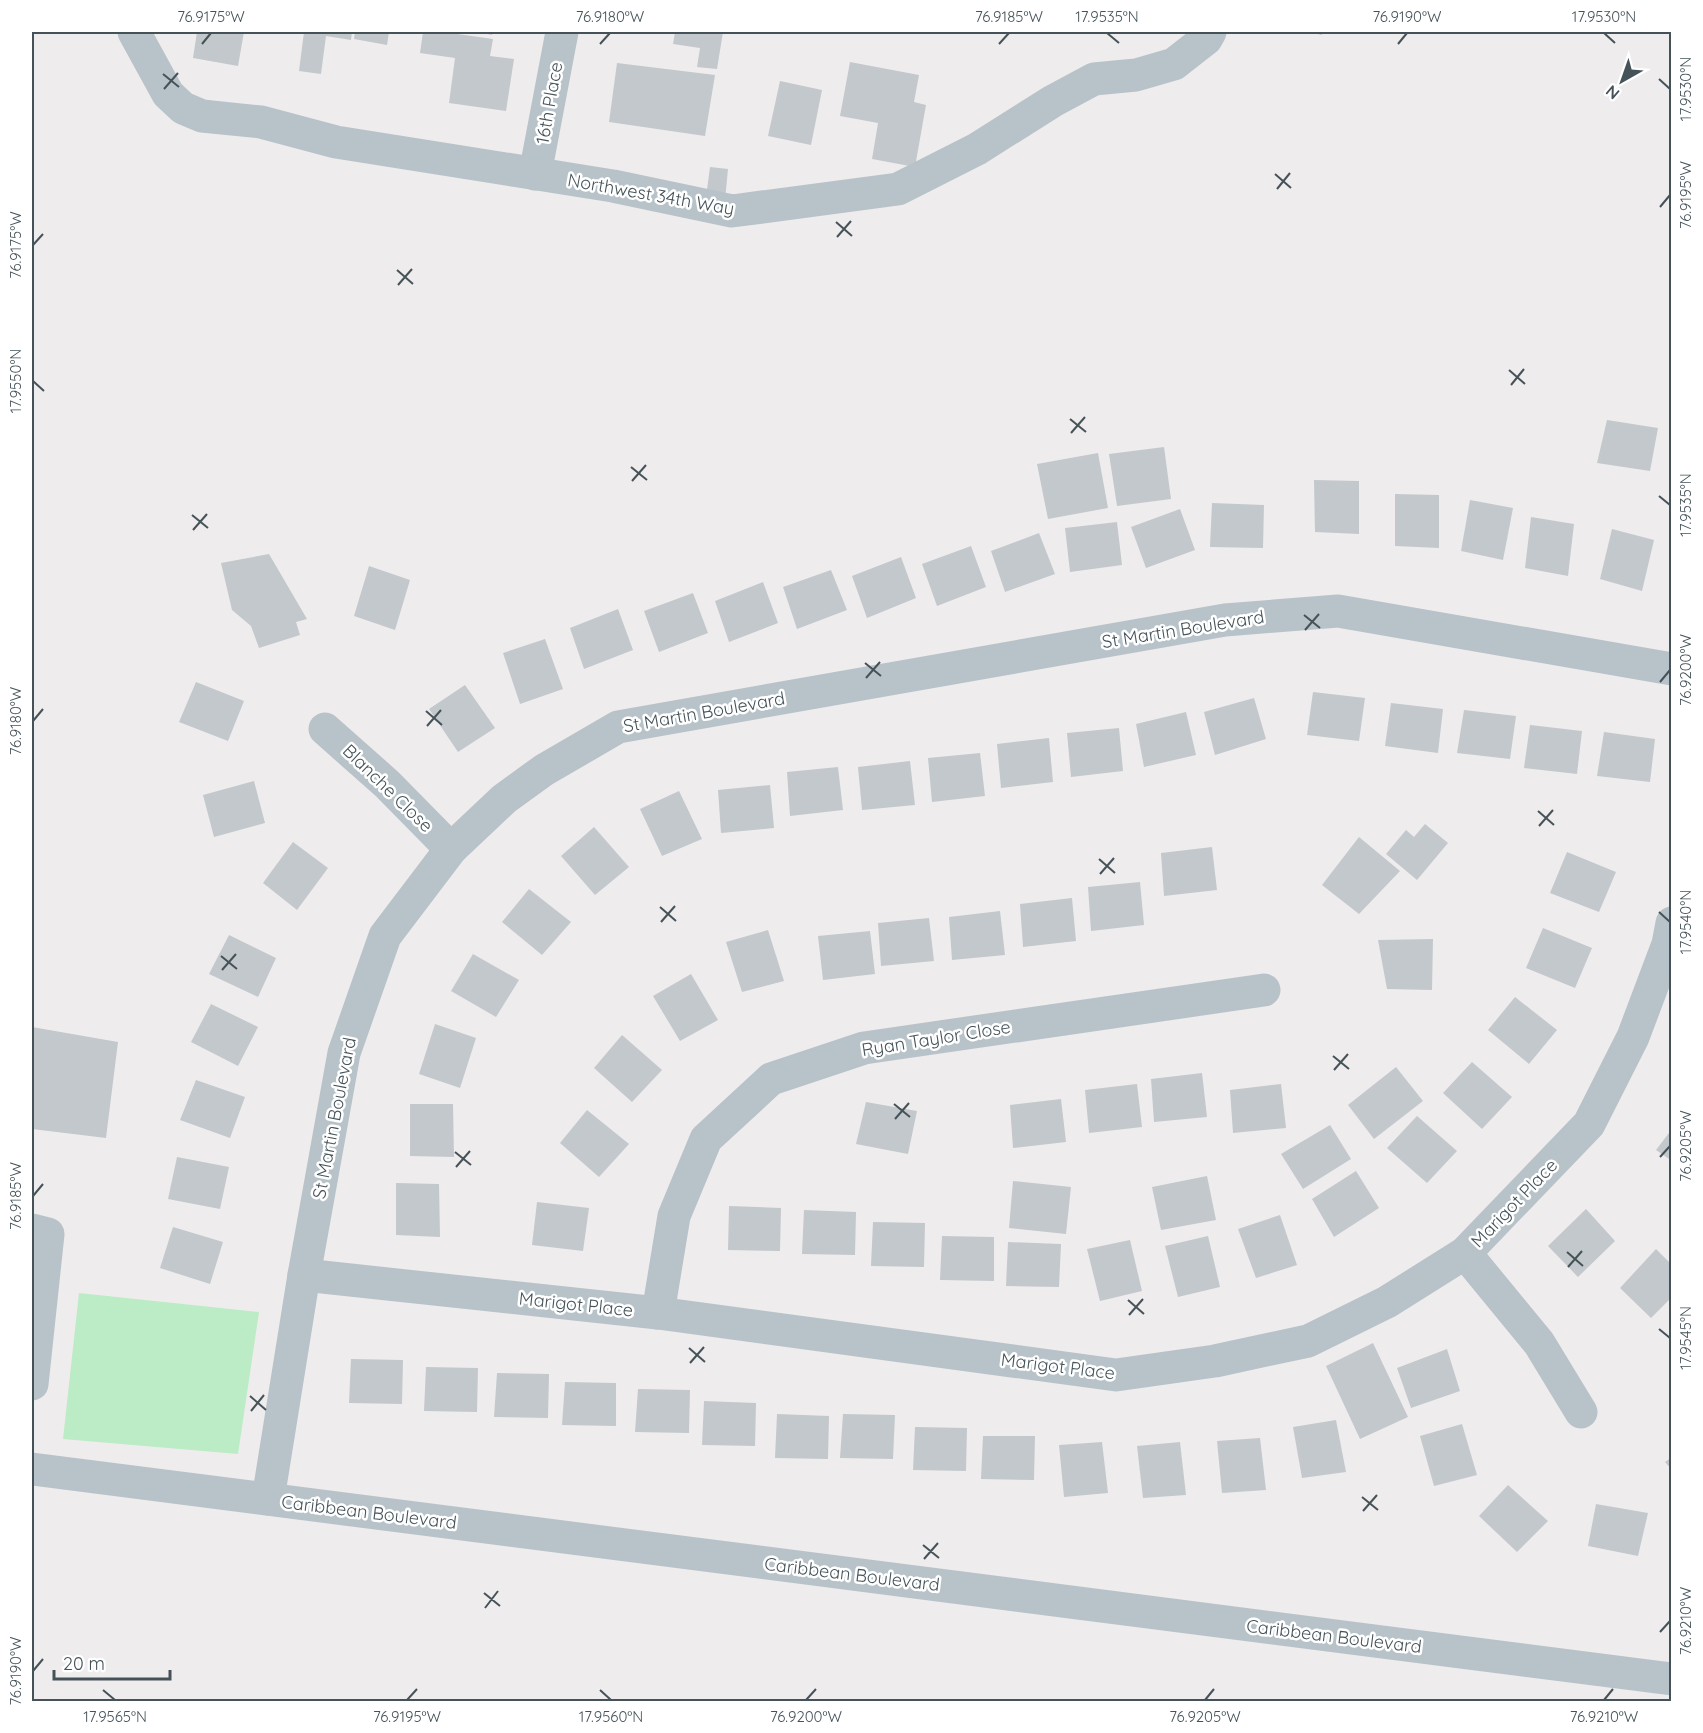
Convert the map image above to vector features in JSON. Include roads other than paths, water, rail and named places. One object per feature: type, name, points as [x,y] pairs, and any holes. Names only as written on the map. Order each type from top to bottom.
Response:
[{"type":"street","name":"Northwest 34th Way","points":[[134,32],[168,94],[183,108],[202,116],[261,122],[336,142],[613,186],[732,211],[898,189],[976,149],[1053,101],[1094,80],[1136,75],[1174,64],[1206,39],[1210,32]]},
{"type":"street","name":"16th Place","points":[[536,174],[562,32]]},
{"type":"street","name":"St Martin Boulevard","points":[[268,1499],[304,1275],[344,1053],[384,936],[451,849],[504,799],[544,770],[618,727],[1224,620],[1338,611],[1671,669]]},
{"type":"street","name":"Blanche Close","points":[[325,729],[387,784],[451,849]]},
{"type":"street","name":"Marigot Place","points":[[304,1275],[658,1313],[1116,1375],[1215,1361],[1308,1341],[1387,1302],[1466,1253],[1589,1124],[1633,1037],[1668,944],[1671,923]]},
{"type":"street","name":"Ryan Taylor Close","points":[[658,1313],[674,1216],[706,1139],[771,1079],[864,1048],[1264,990]]},
{"type":"street","points":[[32,1230],[48,1234],[32,1384]]},
{"type":"street","points":[[1466,1253],[1539,1343],[1581,1412]]},
{"type":"street","name":"Caribbean Boulevard","points":[[32,1469],[1671,1679]]}]
